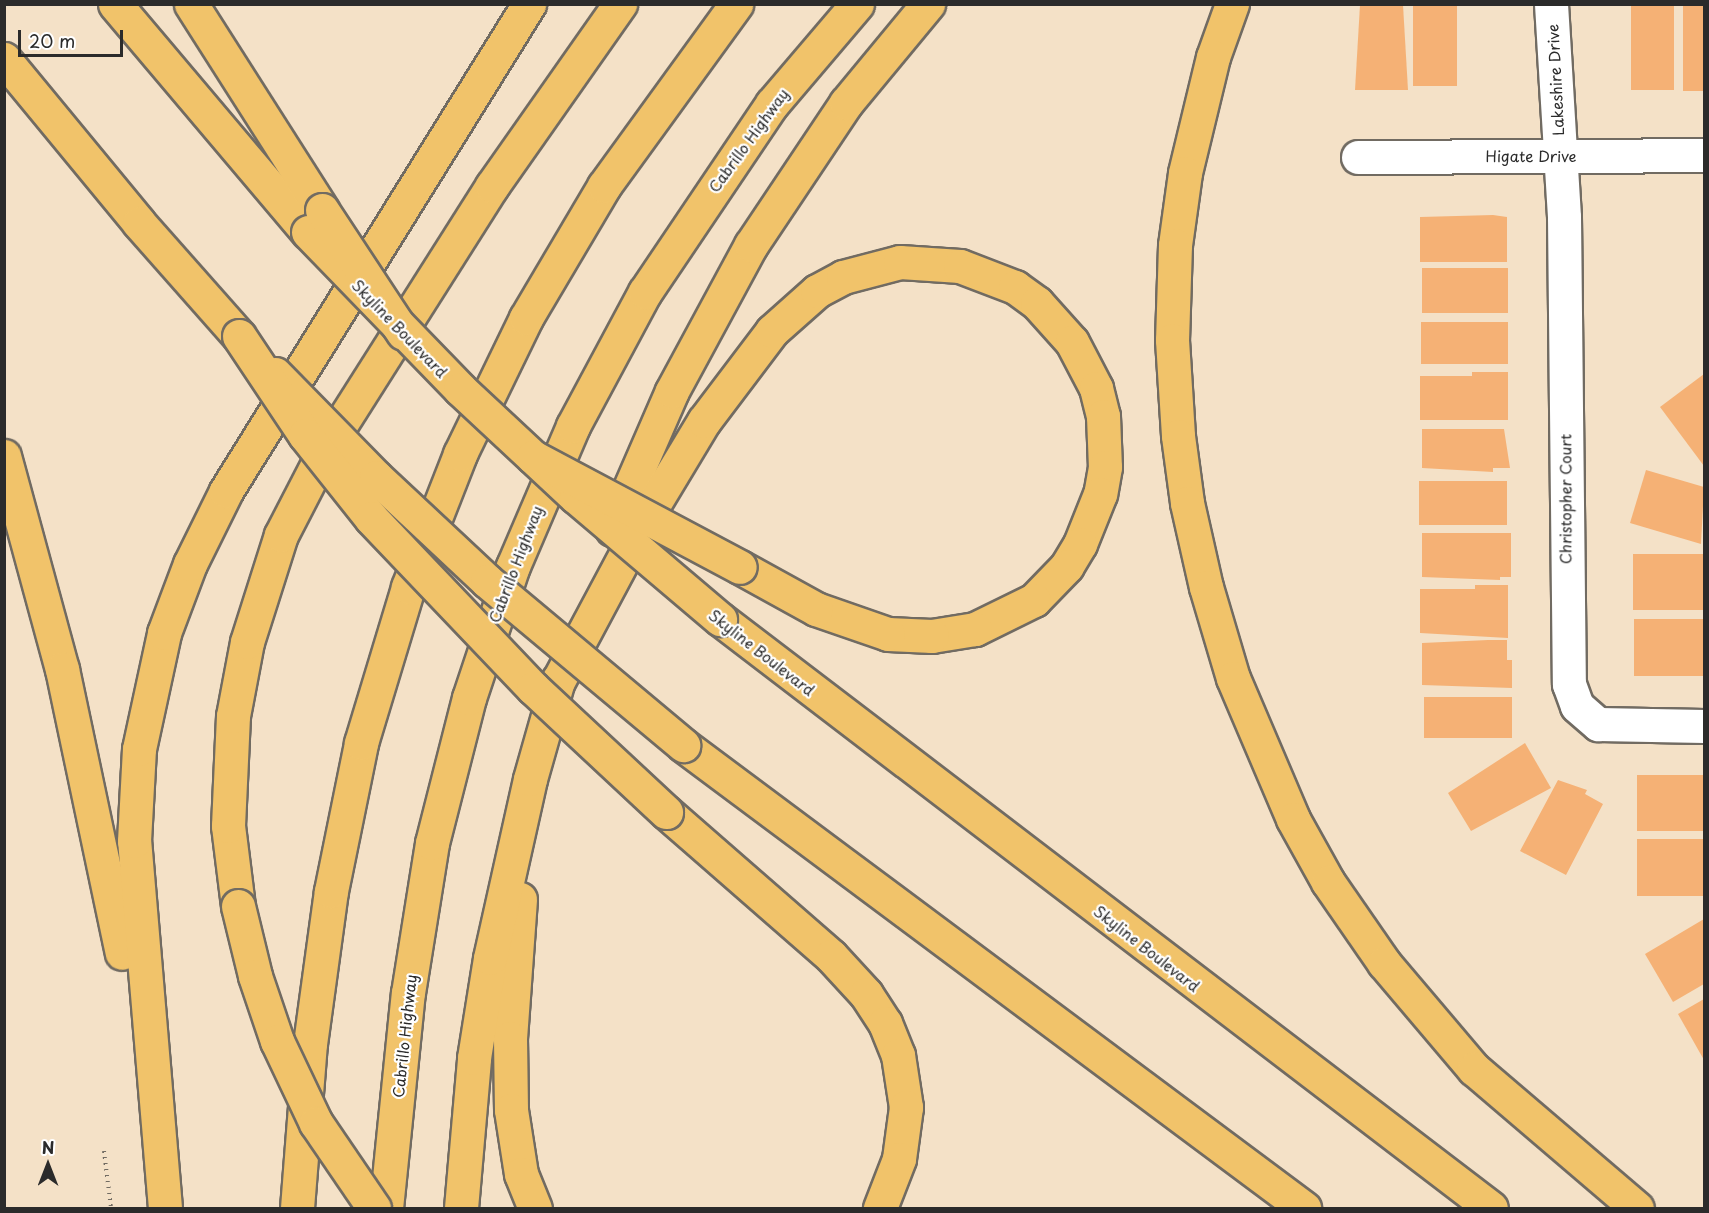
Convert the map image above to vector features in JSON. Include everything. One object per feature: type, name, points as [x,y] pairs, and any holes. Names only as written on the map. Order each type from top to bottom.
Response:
[{"type":"main road","points":[[116,4],[315,221]]},
{"type":"main road","points":[[191,4],[315,221]]},
{"type":"main road","points":[[164,1195],[138,926],[134,818],[143,727],[164,633],[190,564],[226,491],[529,4]]},
{"type":"main road","points":[[374,1209],[316,1123],[277,1041],[258,987],[238,906],[228,826],[233,716],[247,642],[281,535],[327,446],[535,120],[620,4]]},
{"type":"main road","points":[[297,1209],[310,1044],[331,891],[361,743],[415,567],[460,454],[532,309],[640,132],[736,4]]},
{"type":"main road","name":"Cabrillo Highway","points":[[386,1209],[408,993],[432,843],[469,698],[513,566],[573,426],[645,292],[772,104],[857,4]]},
{"type":"main road","points":[[461,1209],[478,1026],[498,920],[530,779],[556,685],[645,450],[725,289],[810,154],[928,4]]},
{"type":"main road","points":[[1232,4],[1213,57],[1188,158],[1175,245],[1172,317],[1174,396],[1184,484],[1201,568],[1226,656],[1252,728],[1293,819],[1328,882],[1378,955],[1474,1069],[1637,1209]]},
{"type":"main road","points":[[4,59],[139,223],[239,336],[368,468],[487,581],[683,745],[1304,1209]]},
{"type":"main road","name":"Skyline Boulevard","points":[[315,221],[403,333],[533,457],[720,619],[1491,1209]]},
{"type":"main road","points":[[533,457],[740,567],[816,609],[888,634],[932,636],[975,629],[1034,600],[1067,566],[1080,544],[1100,494],[1105,467],[1103,416],[1096,388],[1072,342],[1044,310],[1015,287],[960,266],[900,262],[843,277],[817,291],[772,331],[704,421],[643,522],[556,685]]},
{"type":"main road","points":[[239,336],[304,435],[371,518],[533,688],[666,813],[831,956],[866,994],[885,1023],[898,1055],[906,1107],[900,1159],[880,1209]]},
{"type":"main road","points":[[4,456],[44,597],[95,819],[164,1195]]},
{"type":"main road","points":[[530,779],[512,997],[510,1086],[516,1153],[535,1209]]},
{"type":"street","name":"Lakeshire Drive","points":[[1551,4],[1559,156]]},
{"type":"street","name":"Higate Drive","points":[[1358,157],[1704,155]]},
{"type":"street","name":"Christopher Court","points":[[1559,156],[1565,238],[1566,653],[1569,684],[1577,706],[1598,724],[1704,726]]},
{"type":"path","points":[[104,1151],[111,1209]]},
{"type":"building","points":[[1413,4],[1457,4],[1457,86],[1413,86]]},
{"type":"building","points":[[1631,4],[1674,4],[1674,90],[1631,90]]},
{"type":"building","points":[[1683,4],[1704,4],[1704,91],[1683,91]]},
{"type":"building","points":[[1360,5],[1403,5],[1408,90],[1355,90]]},
{"type":"building","points":[[1493,215],[1507,217],[1507,262],[1420,262],[1420,217]]},
{"type":"building","points":[[1422,268],[1508,268],[1508,313],[1422,313]]},
{"type":"building","points":[[1421,322],[1508,322],[1508,364],[1421,364]]},
{"type":"building","points":[[1472,372],[1508,372],[1508,420],[1420,420],[1420,376],[1472,376]]},
{"type":"building","points":[[1704,374],[1704,466],[1660,407]]},
{"type":"building","points":[[1422,429],[1504,429],[1510,468],[1493,468],[1493,472],[1422,468]]},
{"type":"building","points":[[1646,470],[1704,487],[1701,544],[1630,523]]},
{"type":"building","points":[[1419,481],[1507,481],[1507,525],[1419,525]]},
{"type":"building","points":[[1422,533],[1511,533],[1511,577],[1500,577],[1500,580],[1422,577]]},
{"type":"building","points":[[1633,554],[1704,554],[1704,610],[1633,610]]},
{"type":"building","points":[[1475,585],[1508,585],[1508,638],[1420,633],[1420,589],[1475,589]]},
{"type":"building","points":[[1634,619],[1704,619],[1704,676],[1634,676]]},
{"type":"building","points":[[1507,640],[1507,660],[1512,660],[1512,688],[1422,685],[1422,643]]},
{"type":"building","points":[[1424,697],[1512,697],[1512,738],[1424,738]]},
{"type":"building","points":[[1525,743],[1551,788],[1471,831],[1448,793]]},
{"type":"building","points":[[1637,775],[1704,775],[1704,831],[1637,831]]},
{"type":"building","points":[[1558,780],[1587,790],[1585,794],[1603,804],[1566,875],[1520,851]]},
{"type":"building","points":[[1637,839],[1704,839],[1704,896],[1637,896]]},
{"type":"building","points":[[1704,919],[1704,984],[1673,1002],[1645,954]]},
{"type":"building","points":[[1704,999],[1704,1060],[1678,1014]]}]
